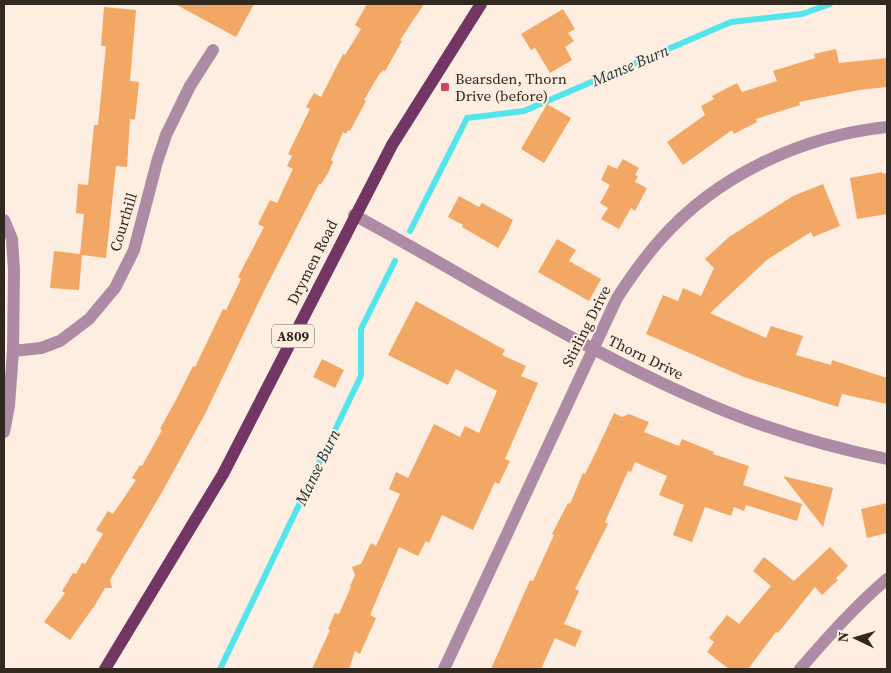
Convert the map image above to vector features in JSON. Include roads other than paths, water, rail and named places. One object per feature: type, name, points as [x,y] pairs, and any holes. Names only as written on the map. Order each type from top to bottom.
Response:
[{"type":"main road","name":"Drymen Road","points":[[106,669],[223,474],[354,215],[392,145],[480,4]]},
{"type":"street","name":"Courthill","points":[[12,352],[41,348],[60,341],[89,319],[115,288],[134,250],[166,135],[190,86],[213,50]]},
{"type":"street","name":"Stirling Drive","points":[[444,669],[617,298],[660,239],[705,199],[728,182],[761,163],[839,134],[887,127]]},
{"type":"street","name":"Thorn Drive","points":[[354,215],[592,349],[701,401],[767,426],[887,459]]},
{"type":"street","points":[[4,220],[12,239],[14,270],[9,406],[4,432]]},
{"type":"street","points":[[800,669],[834,631],[887,580]]},
{"type":"waterway","name":"Manse Burn","points":[[410,231],[467,118],[524,111],[731,22],[802,14],[830,4]]},
{"type":"waterway","name":"Manse Burn","points":[[220,669],[361,376],[361,329],[395,261]]},
{"type":"place","name":"Bearsden, Thorn Drive (before)","points":[[445,87]]}]
